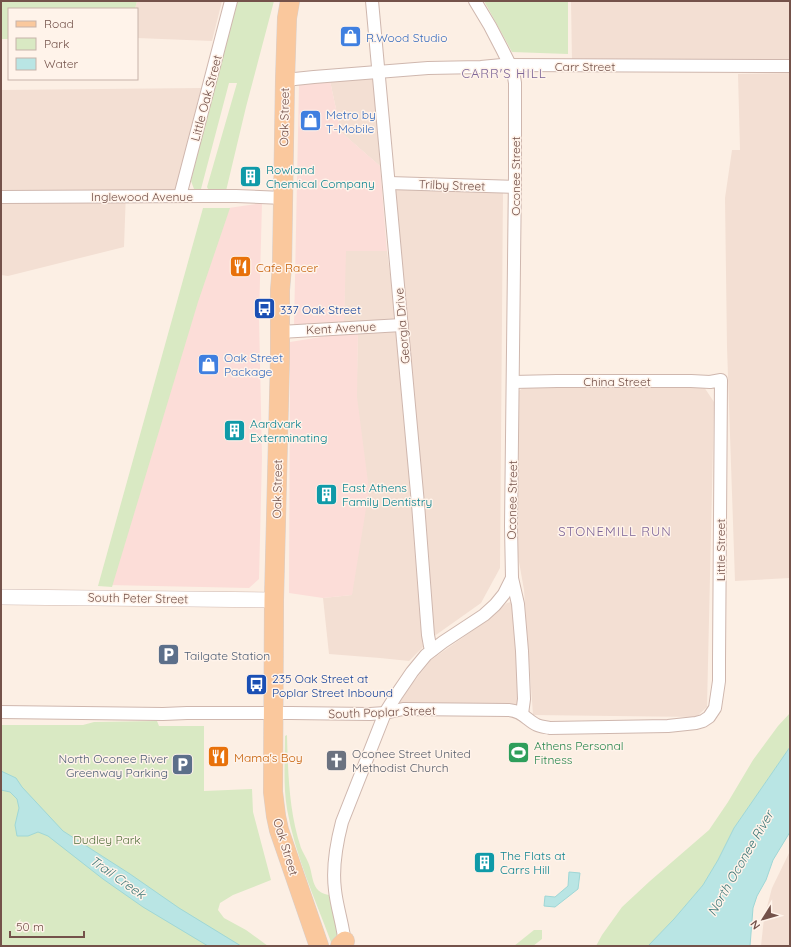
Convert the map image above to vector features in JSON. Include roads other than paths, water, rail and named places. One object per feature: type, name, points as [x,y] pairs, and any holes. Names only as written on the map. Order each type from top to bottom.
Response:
[{"type":"main road","name":"Oak Street","points":[[290,1],[287,18],[280,290],[274,600],[273,792],[279,830],[319,946]]},
{"type":"street","name":"Little Oak Street","points":[[180,196],[231,1]]},
{"type":"street","name":"Georgia Drive","points":[[372,1],[418,504],[428,635],[432,650]]},
{"type":"street","name":"Oconee Street","points":[[343,944],[344,933],[335,891],[334,866],[336,844],[342,822],[385,714],[412,672],[426,655],[490,610],[504,594],[512,578],[515,83],[513,71],[490,26],[475,1]]},
{"type":"street","name":"Carr Street","points":[[285,80],[428,68],[510,65],[790,66]]},
{"type":"street","name":"Trilby Street","points":[[388,183],[515,187]]},
{"type":"street","name":"Inglewood Avenue","points":[[1,197],[238,196],[283,198]]},
{"type":"street","name":"Kent Avenue","points":[[280,332],[402,325]]},
{"type":"street","name":"China Street","points":[[513,382],[710,382],[721,380]]},
{"type":"street","name":"Little Street","points":[[709,717],[716,704],[720,661],[721,380]]},
{"type":"street","points":[[512,578],[518,604],[522,651],[524,699],[522,714]]},
{"type":"street","name":"South Peter Street","points":[[1,596],[274,600]]},
{"type":"street","name":"South Poplar Street","points":[[1,712],[385,714],[403,709],[515,710],[536,725],[550,728],[668,726],[696,723],[709,717]]},
{"type":"water","name":"North Oconee River","points":[[790,747],[790,832],[773,860],[766,880],[757,896],[753,908],[750,946],[648,946],[674,919],[703,885],[718,860],[734,828]]},
{"type":"water","name":"Trail Creek","points":[[1,771],[16,778],[22,787],[63,831],[130,874],[179,908],[241,946],[208,946],[143,907],[103,879],[48,836],[38,832],[28,836],[17,836],[15,825],[19,808],[17,799],[10,792],[1,790]]},
{"type":"water","points":[[569,872],[580,873],[578,889],[555,907],[544,906],[545,896],[555,897],[568,886]]},
{"type":"place","name":"R.Wood Studio","points":[[350,37]]},
{"type":"place","name":"Metro by T-Mobile","points":[[311,121]]},
{"type":"place","name":"Rowland Chemical Company","points":[[251,176]]},
{"type":"place","name":"Cafe Racer","points":[[240,267]]},
{"type":"place","name":"337 Oak Street","points":[[265,309]]},
{"type":"place","name":"Oak Street Package","points":[[209,364]]},
{"type":"place","name":"Aardvark Exterminating","points":[[234,430]]},
{"type":"place","name":"East Athens Family Dentistry","points":[[327,494]]},
{"type":"place","name":"Tailgate Station","points":[[169,655]]},
{"type":"place","name":"235 Oak Street at Poplar Street Inbound","points":[[256,685]]},
{"type":"place","name":"Athens Personal Fitness","points":[[519,752]]},
{"type":"place","name":"Mama's Boy","points":[[218,757]]},
{"type":"place","name":"Oconee Street United Methodist Church","points":[[336,760]]},
{"type":"place","name":"North Oconee River Greenway Parking","points":[[183,765]]},
{"type":"place","name":"The Flats at Carrs Hill","points":[[484,862]]},
{"type":"district","name":"CARR'S HILL","points":[[504,73]]},
{"type":"district","name":"STONEMILL RUN","points":[[615,531]]},
{"type":"park label","name":"Dudley Park","points":[[107,839]]}]
